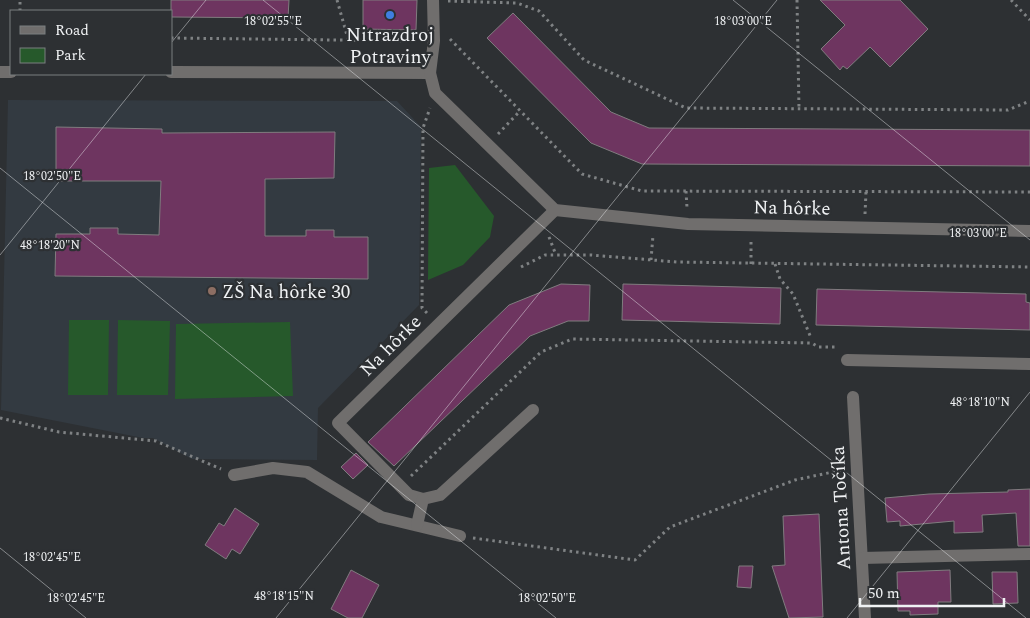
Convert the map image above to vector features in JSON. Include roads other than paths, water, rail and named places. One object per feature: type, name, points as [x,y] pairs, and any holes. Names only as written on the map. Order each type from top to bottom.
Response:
[{"type":"street","points":[[433,0],[434,41],[430,73],[435,93],[555,210]]},
{"type":"street","points":[[172,72],[430,73]]},
{"type":"street","name":"Na hôrke","points":[[422,499],[409,495],[338,423],[555,210],[654,221],[1030,231]]},
{"type":"street","points":[[847,354],[1030,364]]},
{"type":"street","name":"Antona Točíka","points":[[853,397],[865,618]]},
{"type":"street","points":[[417,526],[422,499],[440,495],[533,410]]},
{"type":"street","points":[[234,475],[273,468],[308,472],[381,517],[460,536]]},
{"type":"street","points":[[862,558],[1030,554]]},
{"type":"place","name":"Nitrazdroj Potraviny","points":[[390,15]]},
{"type":"place","name":"ZŠ Na hôrke 30","points":[[212,291]]}]
